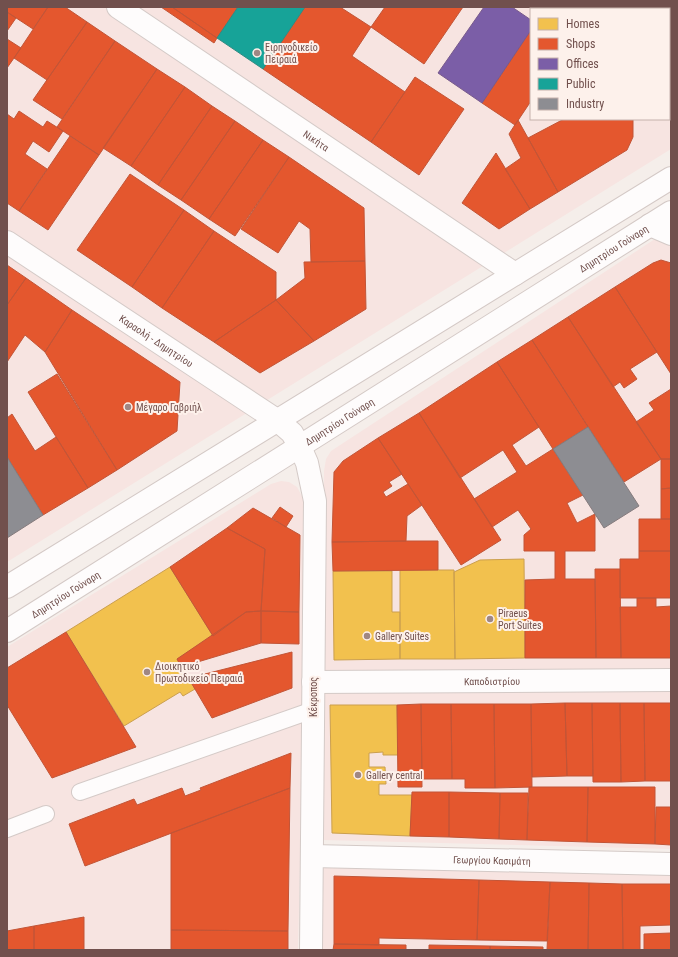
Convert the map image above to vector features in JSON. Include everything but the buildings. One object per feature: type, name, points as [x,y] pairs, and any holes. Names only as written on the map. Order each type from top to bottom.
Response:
[{"type":"street","name":"Νικήτα","points":[[118,7],[515,274]]},
{"type":"street","points":[[7,587],[671,178]]},
{"type":"street","name":"Δημητρίου Γούναρη","points":[[7,631],[671,212]]},
{"type":"street","points":[[650,225],[671,234]]},
{"type":"street","name":"Καραολή - Δημητρίου","points":[[7,242],[278,421],[292,433],[300,447]]},
{"type":"street","name":"Κέκροπος","points":[[300,447],[307,463],[315,501],[310,950]]},
{"type":"street","name":"Καποδιστρίου","points":[[313,682],[671,680]]},
{"type":"street","name":"Γεωργίου Κασιμάτη","points":[[312,856],[671,864]]},
{"type":"lane","points":[[80,792],[313,710]]},
{"type":"lane","points":[[7,829],[46,814]]},
{"type":"shaded area","points":[[7,7],[671,7],[671,149],[7,562]]},
{"type":"shaded area","points":[[655,239],[671,241],[671,849],[322,840],[324,471],[326,459],[331,451]]},
{"type":"shaded area","points":[[281,481],[289,482],[297,487],[305,502],[305,648],[298,950],[7,950],[7,647],[271,484]]},
{"type":"shaded area","points":[[323,866],[671,872],[671,950],[323,950]]},
{"type":"place","name":"Ειρηνοδικείο Πειραιά","points":[[257,53]]},
{"type":"place","name":"Μέγαρο Γαβριήλ","points":[[128,407]]},
{"type":"place","name":"Piraeus Port Suites","points":[[490,619]]},
{"type":"place","name":"Gallery Suites","points":[[367,636]]},
{"type":"place","name":"Διοικητικό Πρωτοδικείο Πειραιά","points":[[147,672]]},
{"type":"place","name":"Gallery central","points":[[358,775]]}]
